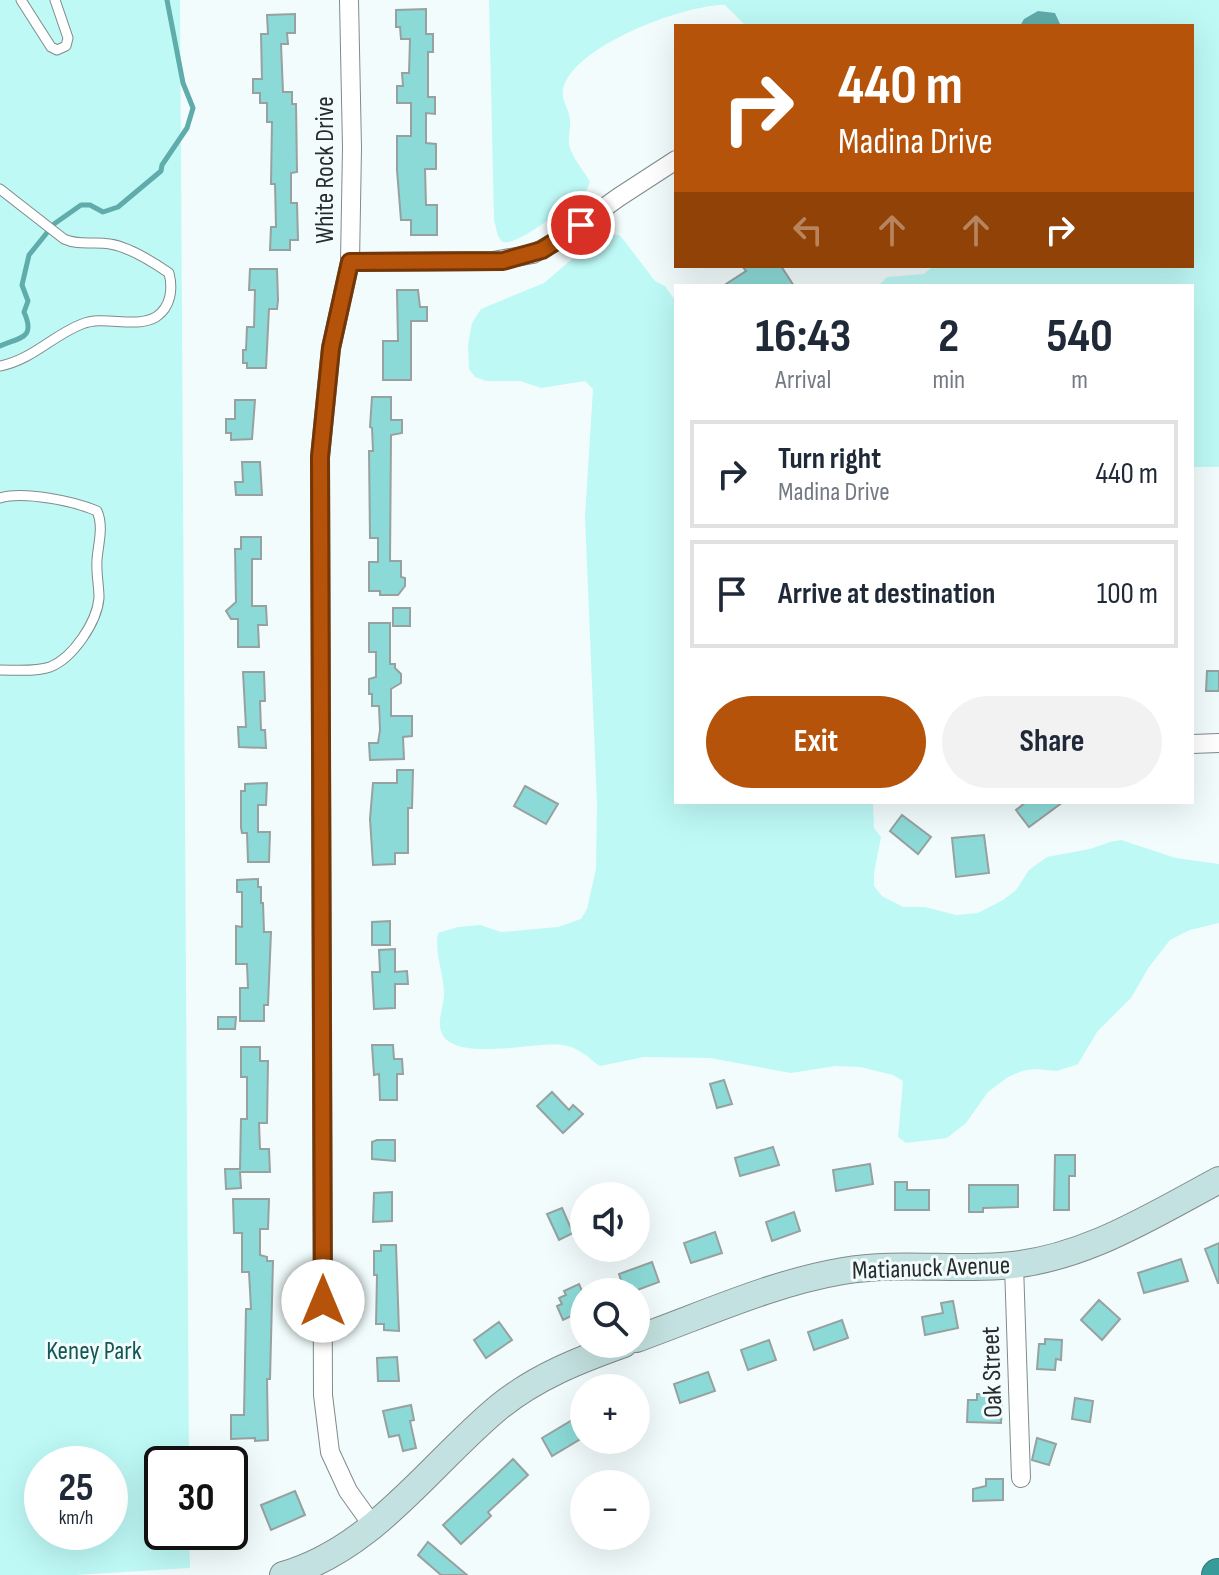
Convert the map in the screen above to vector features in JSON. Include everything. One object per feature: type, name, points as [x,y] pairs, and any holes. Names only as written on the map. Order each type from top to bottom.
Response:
[{"type":"street","name":"White Rock Drive","points":[[349,0],[352,148],[350,262],[331,348],[320,457],[323,1395],[330,1452],[348,1491],[373,1526]]},
{"type":"street","points":[[350,262],[493,261],[533,254],[559,240],[674,161]]},
{"type":"street","points":[[1194,744],[1219,743]]},
{"type":"street","name":"Matianuck Avenue","points":[[650,1334],[783,1287],[840,1271],[884,1266],[1014,1265],[1055,1257],[1106,1239],[1219,1180]]},
{"type":"street","name":"Oak Street","points":[[1014,1265],[1021,1478]]},
{"type":"street","points":[[283,1575],[326,1558],[373,1526],[482,1422],[516,1394],[552,1373],[589,1358]]},
{"type":"lane","points":[[21,0],[51,47],[57,50],[66,46],[68,38],[55,0]]},
{"type":"lane","points":[[0,189],[71,243],[114,245],[161,267],[169,273],[172,283],[167,306],[158,315],[149,319],[84,323],[25,358],[0,366]]},
{"type":"lane","points":[[0,498],[20,495],[81,505],[97,511],[101,524],[97,607],[95,616],[77,645],[60,662],[49,667],[0,670]]},
{"type":"green space","name":"Keney Park","points":[[0,0],[180,0],[189,1446],[144,1446],[144,1550],[190,1550],[190,1568],[76,1575],[0,1575]]},
{"type":"green space","points":[[489,0],[1219,0],[1219,467],[1194,467],[1194,284],[880,284],[887,277],[924,274],[931,268],[1194,268],[1194,24],[1060,24],[1055,13],[1025,24],[744,24],[725,5],[684,12],[632,31],[607,44],[586,58],[571,74],[563,94],[570,119],[570,149],[590,182],[585,193],[515,240],[502,241],[494,220]]},
{"type":"green space","points":[[609,234],[619,235],[655,281],[665,286],[674,299],[674,804],[873,804],[874,828],[881,837],[874,886],[882,896],[903,907],[925,907],[956,915],[978,913],[1003,900],[1016,890],[1029,870],[1047,857],[1110,842],[1121,840],[1176,858],[1219,864],[1219,923],[1190,930],[1170,940],[1131,998],[1097,1032],[1078,1064],[1057,1071],[1022,1071],[1008,1077],[988,1092],[966,1123],[947,1138],[906,1143],[898,1137],[903,1081],[893,1075],[860,1067],[836,1066],[791,1073],[710,1058],[644,1057],[600,1066],[569,1046],[477,1049],[460,1047],[448,1041],[441,1031],[444,994],[437,948],[438,933],[480,925],[501,932],[558,927],[581,919],[587,909],[596,869],[597,804],[585,517],[593,389],[585,381],[541,388],[520,381],[486,381],[475,377],[469,369],[468,345],[472,323],[481,309],[544,283]]},
{"type":"shaded area","points":[[1038,11],[1055,13],[1060,24],[1021,24]]},
{"type":"building","points":[[426,9],[426,34],[433,34],[433,52],[428,52],[428,97],[435,97],[435,114],[426,113],[426,143],[436,144],[436,169],[425,169],[426,205],[437,205],[437,235],[411,235],[411,220],[401,220],[397,170],[397,136],[411,136],[411,103],[397,103],[397,86],[403,86],[402,73],[409,73],[410,39],[401,39],[400,27],[396,27],[396,10]]},
{"type":"building","points":[[295,14],[295,33],[287,33],[288,44],[281,44],[283,92],[292,92],[292,104],[296,104],[297,172],[291,173],[291,203],[297,203],[298,240],[290,240],[290,250],[270,250],[271,227],[276,227],[275,184],[271,184],[272,122],[267,122],[267,103],[260,103],[260,93],[253,93],[253,79],[262,79],[261,34],[268,34],[267,15]]},
{"type":"building","points":[[744,268],[782,268],[793,284],[726,284],[746,271]]},
{"type":"building","points":[[250,269],[277,269],[277,309],[269,309],[266,368],[247,368],[247,363],[243,363],[247,327],[254,327],[255,290],[249,290]]},
{"type":"building","points":[[397,290],[418,290],[420,307],[427,307],[427,321],[411,321],[411,380],[383,380],[383,341],[398,341]]},
{"type":"building","points":[[372,397],[391,397],[391,420],[402,420],[402,433],[391,435],[390,561],[401,561],[401,577],[405,578],[405,586],[398,595],[380,595],[380,591],[369,591],[369,562],[378,562],[378,538],[370,538]]},
{"type":"building","points":[[235,400],[255,400],[252,439],[231,440],[231,433],[226,433],[226,419],[235,419]]},
{"type":"building","points":[[242,462],[260,462],[262,495],[236,495],[235,482],[243,482]]},
{"type":"building","points":[[241,537],[261,537],[261,559],[252,559],[252,606],[266,606],[267,625],[258,625],[259,647],[238,647],[238,619],[231,619],[226,611],[236,602],[235,549],[241,549]]},
{"type":"building","points":[[393,608],[410,608],[410,626],[393,626]]},
{"type":"building","points":[[369,623],[390,623],[390,664],[395,664],[401,674],[401,683],[391,689],[391,716],[412,716],[412,736],[403,737],[404,759],[370,760],[369,743],[378,743],[380,730],[379,706],[372,706],[372,694],[369,694],[369,679],[376,677],[376,652],[369,652]]},
{"type":"building","points":[[1207,671],[1219,671],[1219,691],[1206,691]]},
{"type":"building","points":[[243,672],[264,672],[265,701],[260,701],[261,730],[265,730],[266,748],[239,747],[238,727],[246,727]]},
{"type":"building","points":[[397,770],[413,770],[412,808],[408,808],[408,853],[395,853],[395,864],[373,865],[370,819],[373,783],[397,783]]},
{"type":"building","points":[[267,783],[266,805],[258,805],[258,832],[270,832],[269,862],[248,862],[247,833],[242,833],[241,828],[241,791],[245,791],[245,784]]},
{"type":"building","points":[[525,786],[558,804],[546,824],[514,806]]},
{"type":"building","points":[[1024,804],[1060,804],[1029,827],[1016,810]]},
{"type":"building","points":[[902,815],[931,837],[918,854],[890,831]]},
{"type":"building","points":[[984,835],[989,873],[956,877],[952,838]]},
{"type":"building","points":[[258,879],[264,932],[271,932],[268,1005],[264,1005],[264,1021],[240,1021],[240,988],[248,988],[247,964],[236,964],[236,926],[242,927],[242,892],[237,892],[237,880]]},
{"type":"building","points":[[390,921],[390,945],[372,945],[372,922]]},
{"type":"building","points":[[395,949],[395,972],[407,971],[408,984],[395,984],[395,1008],[374,1009],[372,972],[380,972],[379,950]]},
{"type":"building","points":[[218,1017],[236,1017],[235,1029],[218,1029]]},
{"type":"building","points":[[372,1045],[393,1045],[394,1059],[402,1059],[403,1074],[397,1074],[397,1100],[380,1100],[379,1074],[374,1075]]},
{"type":"building","points":[[241,1047],[260,1047],[260,1061],[268,1061],[267,1123],[259,1123],[260,1149],[269,1149],[270,1172],[240,1172],[241,1188],[226,1189],[225,1169],[240,1169],[241,1119],[247,1119],[247,1077],[241,1077]]},
{"type":"building","points":[[724,1080],[732,1104],[717,1108],[710,1084]]},
{"type":"building","points":[[552,1092],[569,1110],[573,1105],[583,1114],[563,1133],[537,1106]]},
{"type":"building","points":[[395,1140],[395,1161],[372,1159],[372,1142]]},
{"type":"building","points":[[773,1147],[779,1165],[740,1176],[735,1158]]},
{"type":"building","points":[[1055,1155],[1075,1155],[1075,1176],[1069,1176],[1069,1210],[1054,1210]]},
{"type":"building","points":[[870,1164],[873,1184],[836,1191],[833,1170]]},
{"type":"building","points":[[895,1182],[907,1182],[907,1190],[929,1190],[929,1210],[895,1210]]},
{"type":"building","points":[[969,1185],[1018,1185],[1018,1207],[983,1208],[983,1212],[969,1212]]},
{"type":"building","points":[[392,1192],[392,1221],[373,1222],[374,1193]]},
{"type":"building","points":[[233,1199],[269,1199],[268,1229],[260,1229],[260,1255],[267,1257],[267,1261],[273,1261],[270,1379],[267,1379],[268,1440],[231,1439],[231,1415],[244,1415],[246,1309],[251,1309],[249,1272],[242,1272],[242,1233],[234,1233]]},
{"type":"building","points":[[562,1208],[570,1226],[570,1234],[559,1240],[547,1214]]},
{"type":"building","points":[[794,1212],[800,1231],[772,1241],[766,1222]]},
{"type":"building","points":[[715,1232],[722,1253],[691,1263],[684,1243]]},
{"type":"building","points":[[1219,1243],[1219,1283],[1218,1283],[1205,1249]]},
{"type":"building","points":[[381,1245],[396,1245],[399,1331],[384,1330],[384,1324],[376,1324],[374,1251],[381,1251]]},
{"type":"building","points":[[1181,1259],[1188,1281],[1144,1293],[1138,1273]]},
{"type":"building","points":[[652,1262],[659,1282],[650,1285],[650,1278],[620,1278],[619,1274]]},
{"type":"building","points":[[570,1288],[570,1317],[563,1320],[557,1306],[562,1304],[559,1298],[566,1295],[564,1291]]},
{"type":"building","points":[[1099,1300],[1120,1319],[1102,1340],[1081,1320]]},
{"type":"building","points":[[953,1301],[958,1328],[925,1335],[922,1317],[943,1313],[941,1303]]},
{"type":"building","points":[[842,1320],[848,1338],[814,1350],[808,1332]]},
{"type":"building","points":[[499,1322],[512,1340],[486,1358],[474,1340]]},
{"type":"building","points":[[1045,1339],[1062,1340],[1061,1360],[1056,1359],[1055,1370],[1037,1369],[1039,1344],[1045,1344]]},
{"type":"building","points":[[769,1340],[776,1360],[748,1370],[741,1350]]},
{"type":"building","points":[[397,1357],[399,1381],[378,1381],[377,1358]]},
{"type":"building","points":[[708,1372],[715,1391],[680,1403],[674,1384]]},
{"type":"building","points":[[977,1394],[996,1395],[996,1405],[1002,1405],[1001,1423],[967,1422],[968,1400],[977,1400]]},
{"type":"building","points":[[1075,1398],[1093,1401],[1090,1422],[1072,1419]]},
{"type":"building","points":[[411,1405],[414,1420],[410,1421],[416,1448],[403,1451],[399,1435],[389,1437],[383,1411]]},
{"type":"building","points":[[570,1421],[570,1445],[552,1456],[542,1438]]},
{"type":"building","points":[[1037,1438],[1056,1444],[1049,1465],[1032,1460]]},
{"type":"building","points":[[513,1459],[528,1475],[488,1512],[491,1516],[461,1544],[443,1525]]},
{"type":"building","points":[[986,1479],[1003,1479],[1003,1500],[973,1501],[973,1489],[986,1486]]},
{"type":"building","points":[[295,1491],[305,1515],[271,1530],[261,1505]]},
{"type":"building","points":[[428,1542],[467,1575],[441,1575],[418,1555]]},
{"type":"waterway","points":[[0,346],[27,332],[24,312],[28,301],[22,285],[29,255],[54,224],[81,205],[90,205],[103,212],[118,207],[161,171],[187,128],[193,108],[183,83],[167,0]]},
{"type":"route","points":[[323,1301],[320,457],[331,348],[350,262],[503,261],[542,250],[581,225]]}]
